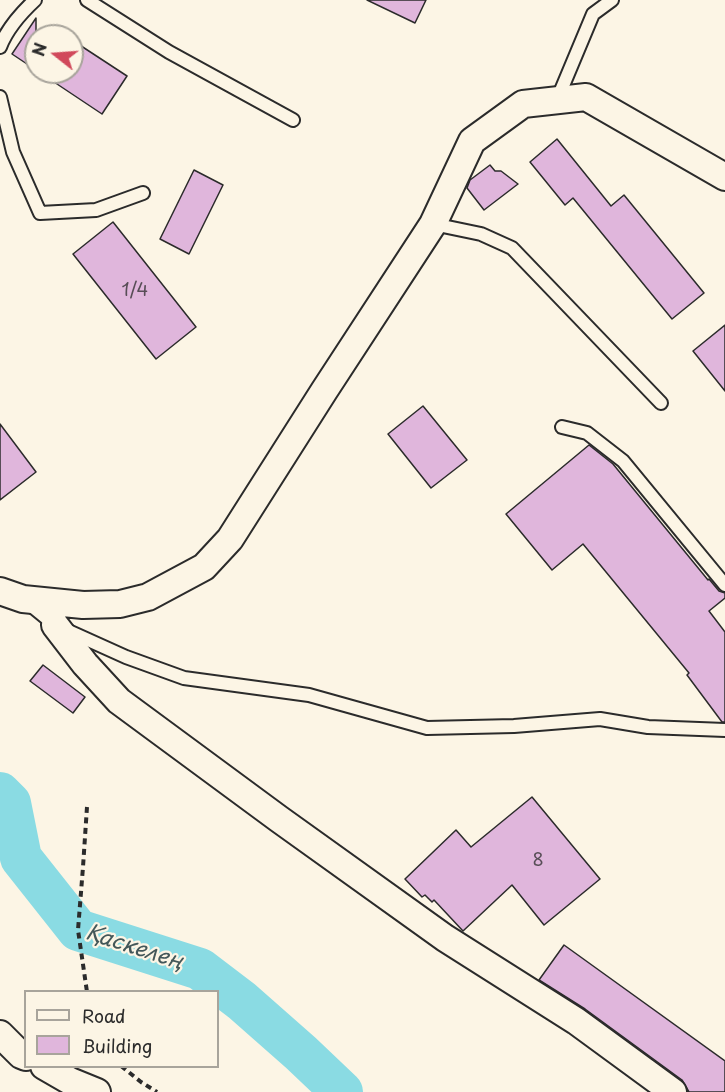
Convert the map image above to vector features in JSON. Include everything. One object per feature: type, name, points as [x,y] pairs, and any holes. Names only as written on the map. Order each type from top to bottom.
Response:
[{"type":"street","points":[[12,595],[83,605],[120,604],[148,597],[204,567],[230,539],[433,224],[472,141],[523,104],[586,97],[725,177]]},
{"type":"street","points":[[55,625],[85,664],[119,701],[445,938],[576,1021],[673,1092]]},
{"type":"street","points":[[0,1034],[24,1055]]},
{"type":"street","points":[[47,1068],[70,1081],[97,1092]]},
{"type":"lane","points":[[0,47],[20,15],[35,0]]},
{"type":"lane","points":[[87,0],[170,52],[293,120]]},
{"type":"lane","points":[[557,100],[593,14],[612,0]]},
{"type":"lane","points":[[0,97],[13,152],[40,213],[96,210],[142,193]]},
{"type":"lane","points":[[433,224],[481,234],[512,248],[661,403]]},
{"type":"lane","points":[[562,427],[587,433],[623,461],[725,585]]},
{"type":"lane","points":[[12,595],[55,625],[126,657],[184,678],[309,695],[427,728],[514,726],[600,719],[648,727],[725,730]]},
{"type":"path","points":[[87,807],[78,930],[87,990]]},
{"type":"path","points":[[123,1068],[141,1083],[157,1092]]},
{"type":"building","points":[[367,0],[426,0],[415,23]]},
{"type":"building","points":[[24,36],[24,62],[12,54]]},
{"type":"building","points":[[84,48],[127,76],[102,114],[57,84],[84,84]]},
{"type":"building","points":[[557,139],[611,206],[624,195],[704,293],[672,319],[573,198],[565,205],[530,162]]},
{"type":"building","points":[[490,165],[495,171],[501,171],[518,184],[484,210],[467,188],[470,180]]},
{"type":"building","points":[[194,170],[223,185],[189,254],[160,239]]},
{"type":"building","points":[[113,222],[196,327],[156,359],[73,254]]},
{"type":"building","points":[[725,325],[725,391],[693,351]]},
{"type":"building","points":[[423,406],[467,460],[431,488],[388,434]]},
{"type":"building","points":[[0,424],[36,472],[0,500]]},
{"type":"building","points":[[589,445],[613,464],[708,580],[719,591],[725,593],[725,598],[709,611],[725,632],[725,722],[722,722],[687,675],[689,673],[583,544],[552,570],[506,514]]},
{"type":"building","points":[[43,665],[85,697],[73,713],[30,681]]},
{"type":"building","points":[[532,797],[600,879],[544,925],[512,885],[463,931],[434,900],[432,902],[425,895],[422,897],[405,879],[456,830],[471,847]]},
{"type":"building","points":[[564,945],[725,1061],[725,1092],[689,1092],[682,1080],[585,1009],[539,980]]},
{"type":"waterway","name":"Қаскелең","points":[[0,793],[10,803],[21,858],[78,930],[200,969],[242,1001],[342,1092]]}]
